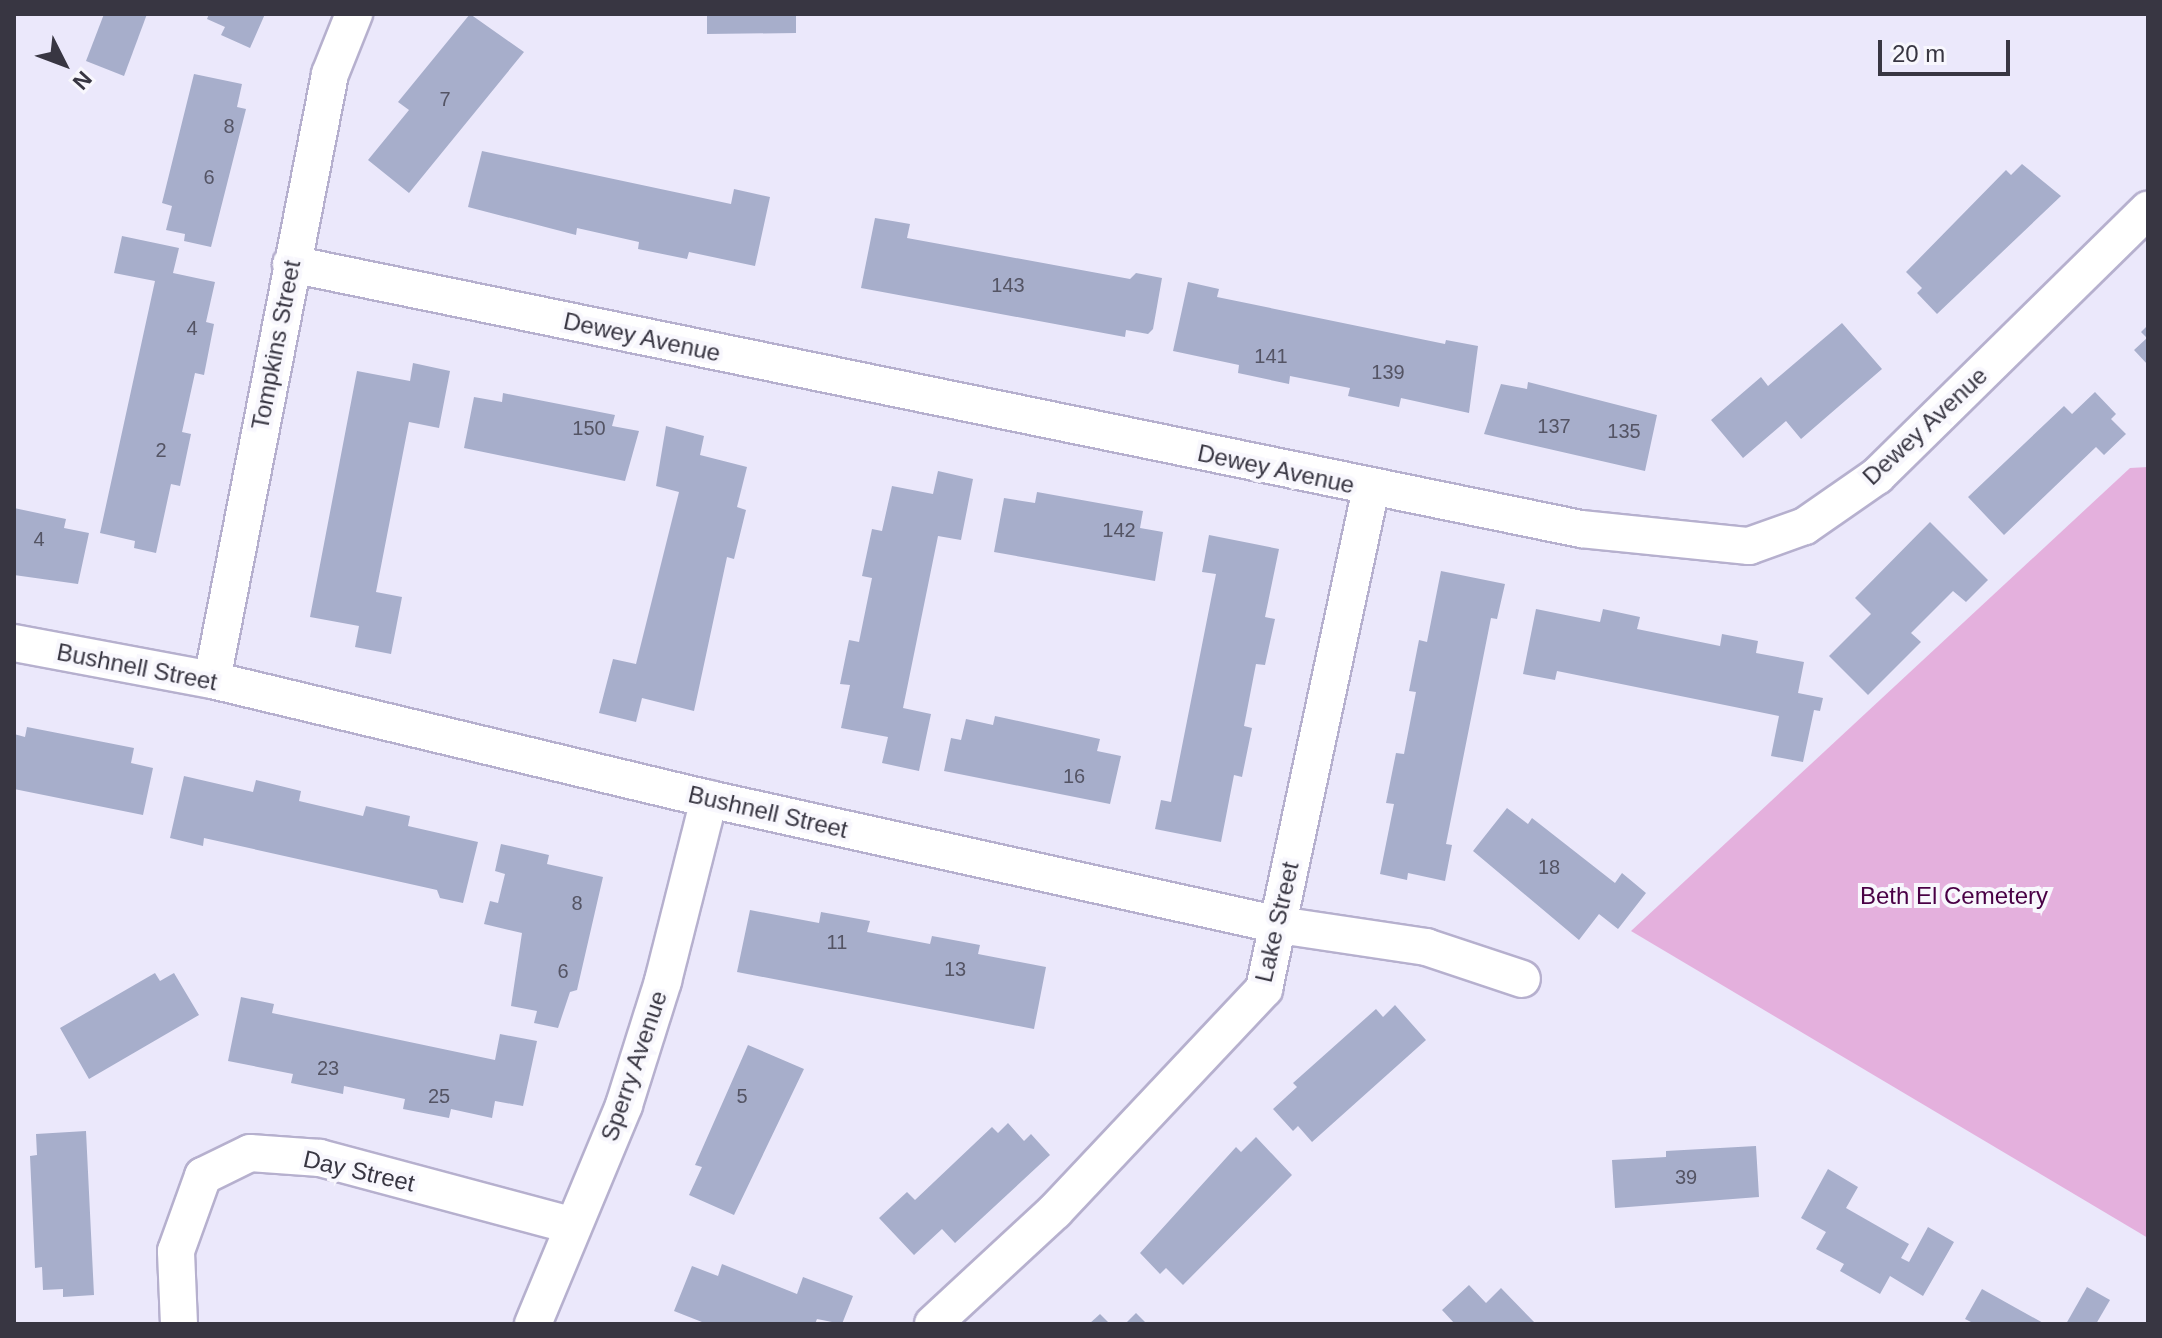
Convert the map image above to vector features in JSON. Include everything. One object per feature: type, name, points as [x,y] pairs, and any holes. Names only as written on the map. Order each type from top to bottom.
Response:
[{"type":"street","name":"Tompkins Street","points":[[212,680],[330,74],[354,14]]},
{"type":"street","name":"Dewey Avenue","points":[[291,264],[1581,529],[1749,546],[1805,526],[1877,476],[2148,210]]},
{"type":"street","name":"Lake Street","points":[[933,1324],[1055,1211],[1264,989],[1371,488]]},
{"type":"street","name":"Bushnell Street","points":[[14,643],[212,680],[709,799],[1279,925],[1426,947],[1522,979]]},
{"type":"street","name":"Sperry Avenue","points":[[533,1324],[624,1105],[663,981],[709,799]]},
{"type":"street","name":"Day Street","points":[[179,1324],[176,1251],[203,1176],[250,1153],[320,1158],[573,1226]]},
{"type":"green space","name":"Beth El Cemetery","points":[[2148,467],[2148,1238],[1631,931],[2130,468]]},
{"type":"building","points":[[104,14],[147,14],[124,76],[86,61]]},
{"type":"building","points":[[209,14],[265,14],[250,48],[221,35],[225,27],[207,19]]},
{"type":"building","points":[[470,14],[524,52],[409,193],[368,160],[409,110],[398,102]]},
{"type":"building","points":[[707,14],[796,14],[796,33],[707,34]]},
{"type":"building","points":[[194,74],[242,84],[237,107],[246,109],[211,247],[184,241],[185,234],[166,230],[172,206],[162,203]]},
{"type":"building","points":[[482,151],[731,204],[734,189],[770,197],[755,266],[689,252],[687,259],[638,249],[639,242],[577,228],[576,235],[468,207]]},
{"type":"building","points":[[2022,164],[2061,196],[1937,314],[1917,293],[1922,288],[1906,272],[2006,170],[2011,175]]},
{"type":"building","points":[[875,218],[910,224],[907,238],[1130,279],[1136,273],[1162,278],[1153,329],[1148,334],[1126,330],[1125,337],[861,288]]},
{"type":"building","points":[[122,236],[179,248],[173,273],[215,282],[206,322],[214,324],[204,375],[195,373],[182,432],[191,434],[180,486],[171,484],[156,553],[134,548],[135,541],[100,533],[155,281],[114,273]]},
{"type":"building","points":[[1188,282],[1219,289],[1217,297],[1445,344],[1446,340],[1478,346],[1469,413],[1401,398],[1399,407],[1348,396],[1350,388],[1290,376],[1289,384],[1238,373],[1239,365],[1173,351]]},
{"type":"building","points":[[1842,323],[1882,369],[1801,439],[1786,421],[1743,458],[1711,420],[1761,377],[1768,386]]},
{"type":"building","points":[[2148,325],[2148,365],[2134,350],[2147,338],[2141,332]]},
{"type":"building","points":[[413,363],[450,371],[439,428],[409,422],[376,592],[402,597],[391,654],[355,647],[359,626],[310,617],[357,371],[410,381]]},
{"type":"building","points":[[1528,382],[1657,415],[1645,471],[1484,434],[1501,384],[1527,389]]},
{"type":"building","points":[[2095,392],[2116,414],[2111,419],[2126,434],[2104,455],[2096,447],[2004,535],[1968,497],[2064,406],[2072,414]]},
{"type":"building","points":[[503,393],[615,415],[612,426],[639,431],[625,481],[464,448],[474,397],[502,402]]},
{"type":"building","points":[[666,426],[704,436],[700,455],[747,467],[737,507],[746,510],[734,559],[727,557],[694,711],[642,698],[636,722],[599,713],[613,659],[636,664],[679,492],[656,486]]},
{"type":"building","points":[[938,471],[973,479],[961,540],[938,536],[903,708],[931,714],[919,771],[882,763],[888,737],[841,728],[850,685],[840,684],[849,640],[859,642],[872,578],[862,576],[872,529],[882,531],[892,486],[933,494]]},
{"type":"building","points":[[1037,492],[1143,511],[1140,528],[1163,532],[1155,581],[994,552],[1004,498],[1035,503]]},
{"type":"building","points":[[14,508],[66,519],[64,528],[89,533],[78,584],[14,575]]},
{"type":"building","points":[[1930,522],[1988,580],[1966,602],[1953,591],[1911,633],[1921,642],[1868,695],[1829,656],[1871,614],[1855,598]]},
{"type":"building","points":[[1209,535],[1279,549],[1265,617],[1275,619],[1265,665],[1256,664],[1244,726],[1252,728],[1242,777],[1234,775],[1221,842],[1155,829],[1161,800],[1171,802],[1216,574],[1202,572]]},
{"type":"building","points":[[1441,571],[1505,584],[1497,619],[1491,618],[1446,844],[1452,845],[1445,881],[1408,873],[1407,880],[1380,874],[1394,804],[1386,803],[1396,753],[1404,754],[1416,692],[1409,691],[1419,640],[1427,642]]},
{"type":"building","points":[[1536,609],[1600,622],[1603,609],[1640,617],[1637,629],[1720,646],[1722,634],[1758,641],[1756,653],[1804,662],[1798,693],[1823,698],[1820,711],[1814,710],[1803,762],[1771,756],[1779,716],[1557,671],[1555,680],[1523,674]]},
{"type":"building","points":[[995,716],[1100,739],[1097,751],[1121,756],[1110,804],[944,771],[951,738],[961,740],[966,719],[993,725]]},
{"type":"building","points":[[27,727],[134,748],[131,763],[153,768],[143,815],[14,789],[14,734],[25,737]]},
{"type":"building","points":[[184,776],[253,792],[256,780],[301,791],[299,801],[363,816],[366,806],[410,816],[408,826],[478,842],[463,903],[440,898],[437,890],[204,838],[203,846],[170,838]]},
{"type":"building","points":[[1507,808],[1528,824],[1532,818],[1615,883],[1622,873],[1646,893],[1618,929],[1599,914],[1579,940],[1473,851]]},
{"type":"building","points":[[501,844],[549,855],[547,864],[603,877],[577,990],[570,992],[558,1028],[534,1023],[537,1011],[511,1006],[522,933],[484,924],[490,901],[498,903],[505,874],[495,871]]},
{"type":"building","points":[[750,910],[819,923],[821,912],[870,921],[867,932],[930,944],[932,936],[980,945],[978,954],[1046,967],[1034,1029],[737,972]]},
{"type":"building","points":[[155,973],[160,981],[174,973],[199,1015],[89,1079],[60,1028]]},
{"type":"building","points":[[241,997],[274,1004],[272,1013],[495,1060],[500,1034],[537,1041],[523,1106],[495,1101],[492,1118],[451,1109],[449,1118],[403,1109],[405,1099],[344,1086],[343,1094],[291,1083],[293,1074],[228,1061]]},
{"type":"building","points":[[1395,1005],[1426,1040],[1312,1142],[1298,1126],[1293,1131],[1273,1109],[1297,1087],[1293,1083],[1376,1009],[1383,1017]]},
{"type":"building","points":[[748,1045],[804,1069],[734,1215],[689,1195],[702,1167],[695,1165]]},
{"type":"building","points":[[1008,1123],[1024,1141],[1031,1134],[1050,1155],[955,1243],[942,1229],[914,1255],[879,1218],[907,1192],[915,1200],[992,1127],[998,1133]]},
{"type":"building","points":[[86,1131],[94,1295],[63,1297],[63,1289],[43,1290],[42,1267],[35,1268],[30,1156],[37,1155],[36,1134]]},
{"type":"building","points":[[1256,1137],[1292,1175],[1183,1285],[1166,1268],[1160,1274],[1140,1253],[1236,1147],[1241,1152]]},
{"type":"building","points":[[1756,1146],[1759,1197],[1615,1208],[1612,1160],[1666,1157],[1666,1151]]},
{"type":"building","points":[[1828,1169],[1858,1187],[1846,1208],[1909,1244],[1901,1258],[1909,1262],[1928,1227],[1954,1242],[1923,1296],[1890,1276],[1880,1294],[1840,1271],[1844,1264],[1816,1249],[1826,1232],[1801,1218]]},
{"type":"building","points":[[722,1264],[797,1294],[803,1277],[853,1296],[842,1324],[817,1319],[815,1324],[707,1324],[674,1311],[692,1266],[718,1276]]},
{"type":"building","points":[[1469,1285],[1486,1303],[1501,1288],[1536,1324],[1455,1324],[1442,1310]]},
{"type":"building","points":[[2087,1287],[2110,1300],[2096,1324],[2066,1324]]},
{"type":"building","points":[[1982,1289],[2045,1324],[1975,1324],[1965,1319]]},
{"type":"building","points":[[1136,1313],[1147,1324],[1125,1324]]},
{"type":"building","points":[[1100,1314],[1110,1324],[1089,1324]]}]
